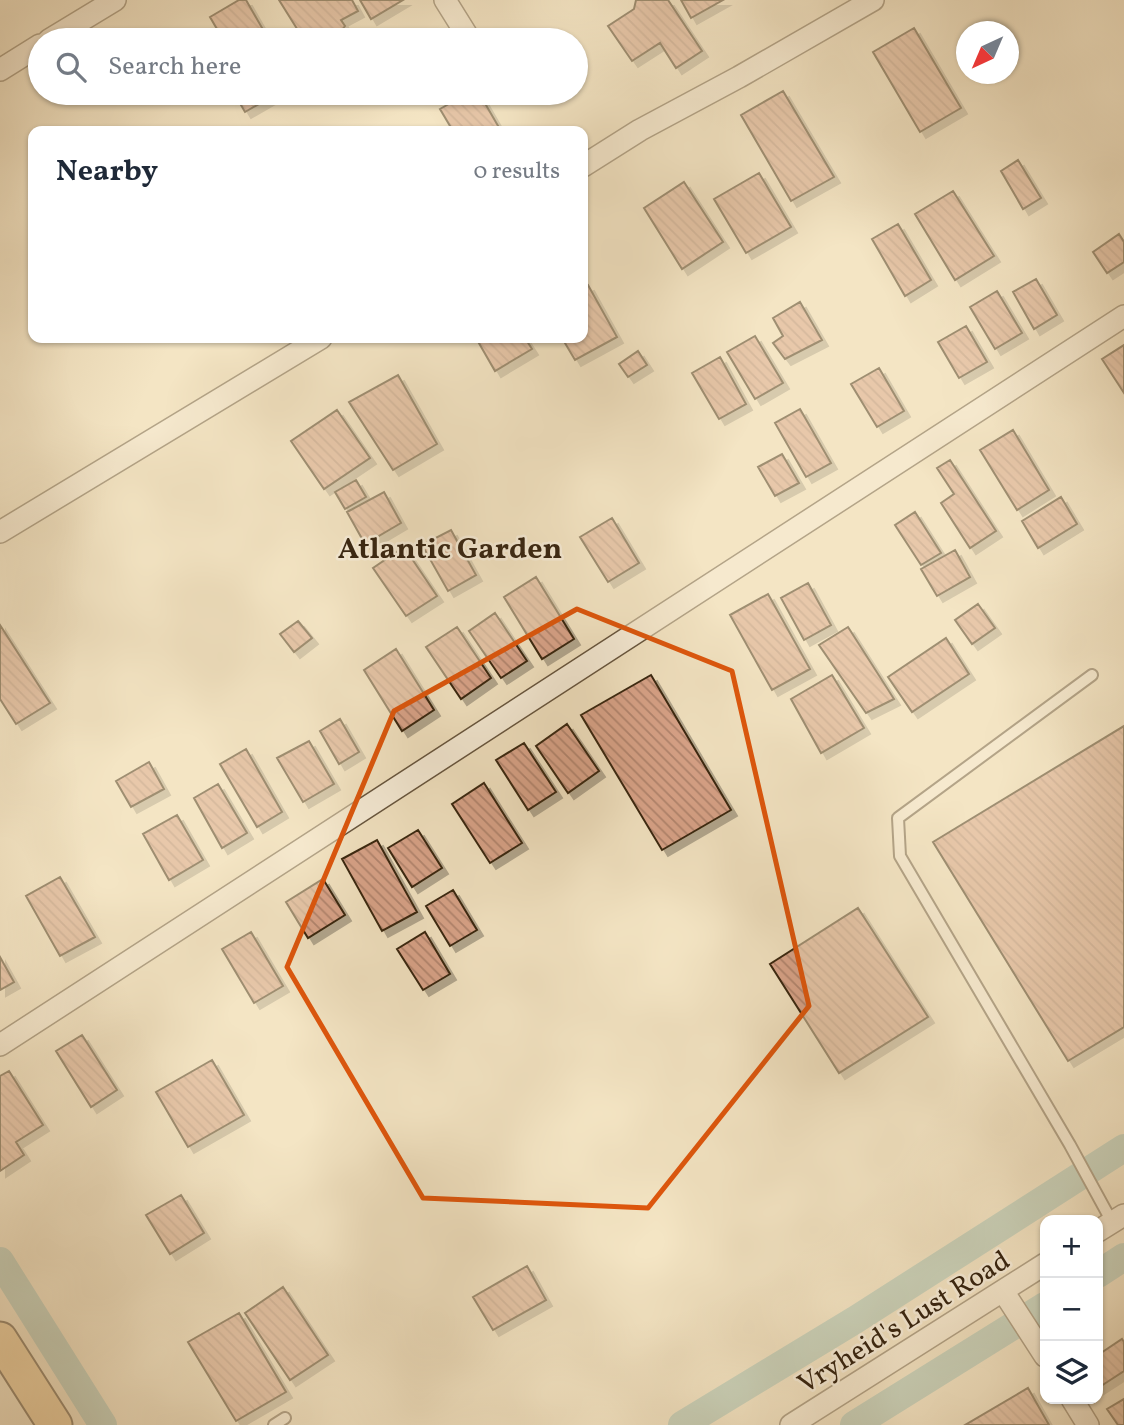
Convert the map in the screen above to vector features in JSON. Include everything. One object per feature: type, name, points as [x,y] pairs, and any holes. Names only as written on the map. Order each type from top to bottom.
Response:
[{"type":"main road","points":[[0,1339],[55,1425]]},
{"type":"street","points":[[69,28],[115,0]]},
{"type":"street","points":[[445,0],[462,28]]},
{"type":"street","points":[[588,163],[640,130],[873,0]]},
{"type":"street","points":[[0,70],[28,52]]},
{"type":"street","points":[[0,1045],[1124,316]]},
{"type":"street","points":[[0,532],[313,343]]},
{"type":"street","name":"Vryheid's Lust Road","points":[[791,1425],[1007,1297],[1040,1268]]},
{"type":"street","points":[[1007,1297],[1040,1348]]},
{"type":"street","points":[[1075,1404],[1088,1425]]},
{"type":"lane","points":[[1092,675],[898,818],[900,856],[1070,1145],[1111,1223]]},
{"type":"lane","points":[[274,1425],[285,1418]]},
{"type":"highlighted area","points":[[577,609],[732,671],[809,1006],[648,1208],[423,1198],[287,967],[394,711]]},
{"type":"building","points":[[239,0],[246,0],[262,28],[216,28],[210,17]]},
{"type":"building","points":[[279,0],[352,0],[358,11],[341,20],[344,28],[296,28]]},
{"type":"building","points":[[360,0],[403,0],[371,19]]},
{"type":"building","points":[[636,0],[668,0],[702,51],[676,68],[660,43],[632,61],[608,26],[634,9]]},
{"type":"building","points":[[681,0],[723,0],[691,18]]},
{"type":"building","points":[[914,28],[961,108],[920,132],[873,52]]},
{"type":"building","points":[[783,91],[834,177],[791,201],[741,115]]},
{"type":"building","points":[[241,105],[257,105],[245,112]]},
{"type":"building","points":[[447,105],[486,105],[498,126],[450,126],[440,109]]},
{"type":"building","points":[[1018,160],[1041,198],[1023,209],[1001,171]]},
{"type":"building","points":[[759,173],[791,227],[746,253],[714,199]]},
{"type":"building","points":[[684,182],[723,242],[682,269],[644,208]]},
{"type":"building","points":[[953,191],[994,256],[955,280],[915,214]]},
{"type":"building","points":[[898,224],[931,280],[905,296],[872,239]]},
{"type":"building","points":[[1119,234],[1124,242],[1124,262],[1107,273],[1093,252]]},
{"type":"building","points":[[1036,279],[1057,315],[1034,329],[1013,292]]},
{"type":"building","points":[[588,285],[617,337],[575,360],[565,343],[588,343]]},
{"type":"building","points":[[997,291],[1022,333],[995,349],[970,307]]},
{"type":"building","points":[[800,302],[822,340],[785,359],[773,343],[783,336],[773,318]]},
{"type":"building","points":[[966,326],[987,362],[959,378],[938,342]]},
{"type":"building","points":[[755,336],[783,383],[755,399],[727,352]]},
{"type":"building","points":[[479,343],[528,343],[532,349],[495,371]]},
{"type":"building","points":[[1124,345],[1124,393],[1102,359]]},
{"type":"building","points":[[638,351],[647,365],[628,377],[619,364]]},
{"type":"building","points":[[720,357],[746,404],[719,419],[692,373]]},
{"type":"building","points":[[879,368],[904,411],[877,427],[851,384]]},
{"type":"building","points":[[398,375],[437,444],[393,470],[349,402]]},
{"type":"building","points":[[800,409],[831,463],[806,477],[775,423]]},
{"type":"building","points":[[337,410],[370,458],[324,489],[291,441]]},
{"type":"building","points":[[1013,430],[1049,490],[1017,510],[980,450]]},
{"type":"building","points":[[782,454],[799,483],[775,496],[758,467]]},
{"type":"building","points":[[950,460],[996,531],[970,548],[941,503],[954,494],[937,468]]},
{"type":"building","points":[[356,480],[366,497],[345,509],[335,492]]},
{"type":"building","points":[[384,492],[401,523],[365,544],[347,512]]},
{"type":"building","points":[[1061,497],[1077,524],[1038,548],[1022,521]]},
{"type":"building","points":[[915,512],[941,553],[921,565],[895,525]]},
{"type":"building","points":[[612,518],[639,563],[608,582],[580,537]]},
{"type":"building","points":[[451,530],[476,575],[448,591],[422,545]]},
{"type":"building","points":[[404,547],[437,596],[406,616],[373,568]]},
{"type":"building","points":[[955,550],[970,577],[937,596],[921,569]]},
{"type":"building","points":[[536,577],[574,639],[542,659],[504,597]]},
{"type":"building","points":[[808,583],[831,625],[804,640],[781,598]]},
{"type":"building","points":[[768,594],[810,669],[772,690],[730,615]]},
{"type":"building","points":[[978,604],[995,628],[972,644],[955,620]]},
{"type":"building","points":[[495,613],[527,661],[501,678],[469,631]]},
{"type":"building","points":[[298,621],[312,638],[294,652],[280,634]]},
{"type":"building","points":[[0,625],[50,703],[16,724],[0,699]]},
{"type":"building","points":[[457,627],[491,678],[461,699],[426,647]]},
{"type":"building","points":[[848,627],[894,699],[866,713],[819,645]]},
{"type":"building","points":[[946,638],[969,674],[912,712],[888,677]]},
{"type":"building","points":[[396,649],[434,710],[402,731],[364,670]]},
{"type":"building","points":[[651,675],[731,810],[662,850],[581,715]]},
{"type":"building","points":[[832,675],[864,728],[821,753],[791,699]]},
{"type":"building","points":[[340,719],[359,752],[339,764],[320,731]]},
{"type":"building","points":[[567,724],[599,771],[568,793],[536,746]]},
{"type":"building","points":[[1124,726],[1124,1027],[1068,1061],[933,842]]},
{"type":"building","points":[[309,741],[334,784],[303,802],[277,758]]},
{"type":"building","points":[[524,743],[556,792],[528,810],[496,760]]},
{"type":"building","points":[[246,749],[282,812],[257,827],[220,764]]},
{"type":"building","points":[[149,762],[164,789],[131,807],[116,781]]},
{"type":"building","points":[[484,783],[522,843],[490,863],[452,804]]},
{"type":"building","points":[[218,784],[247,833],[222,848],[194,798]]},
{"type":"building","points":[[177,815],[203,860],[169,880],[143,834]]},
{"type":"building","points":[[418,830],[442,868],[412,887],[388,848]]},
{"type":"building","points":[[377,840],[417,912],[382,931],[342,859]]},
{"type":"building","points":[[60,877],[95,937],[60,956],[26,896]]},
{"type":"building","points":[[323,879],[345,915],[308,938],[286,902]]},
{"type":"building","points":[[453,890],[477,930],[450,946],[426,906]]},
{"type":"building","points":[[858,908],[928,1017],[839,1073],[770,964]]},
{"type":"building","points":[[251,932],[283,986],[254,1003],[222,949]]},
{"type":"building","points":[[425,932],[450,974],[423,990],[397,949]]},
{"type":"building","points":[[0,957],[14,982],[0,990]]},
{"type":"building","points":[[82,1035],[117,1090],[91,1107],[56,1051]]},
{"type":"building","points":[[212,1060],[244,1115],[188,1147],[156,1092]]},
{"type":"building","points":[[9,1071],[43,1125],[16,1142],[24,1155],[0,1171],[0,1076]]},
{"type":"building","points":[[181,1195],[204,1233],[170,1254],[146,1215]]},
{"type":"building","points":[[527,1266],[546,1300],[493,1330],[473,1297]]},
{"type":"building","points":[[283,1287],[328,1355],[290,1380],[245,1313]]},
{"type":"building","points":[[239,1313],[286,1392],[236,1421],[188,1342]]},
{"type":"building","points":[[1122,1339],[1124,1342],[1124,1371],[1103,1385],[1103,1352]]},
{"type":"building","points":[[1028,1388],[1049,1425],[965,1425]]},
{"type":"building","points":[[1124,1399],[1124,1425],[1118,1425],[1107,1409]]},
{"type":"waterway","points":[[682,1425],[855,1320],[1124,1148]]},
{"type":"waterway","points":[[1103,1271],[1124,1257]]},
{"type":"waterway","points":[[0,1261],[103,1425]]},
{"type":"waterway","points":[[854,1425],[1040,1309]]},
{"type":"district","name":"Atlantic Garden","points":[[450,548]]}]
